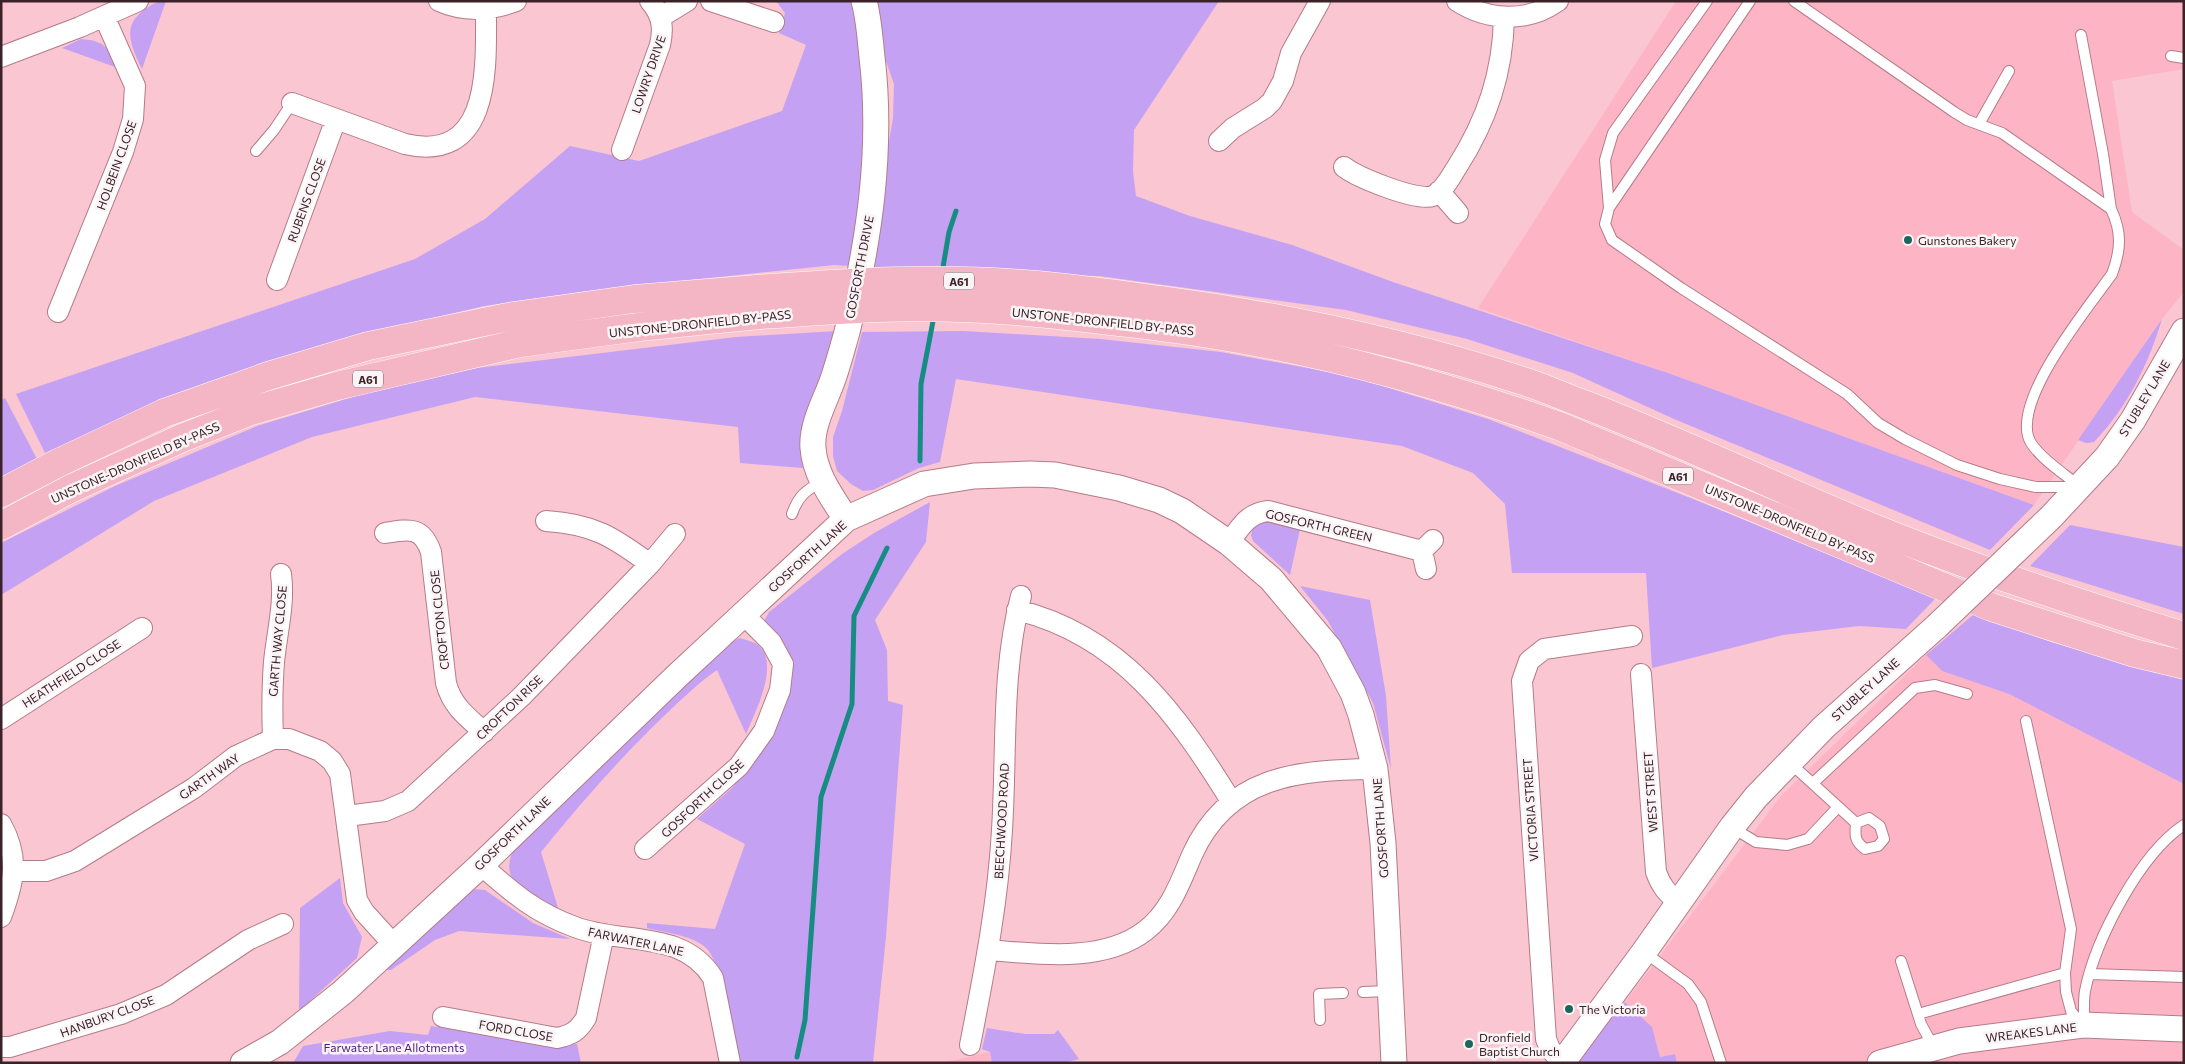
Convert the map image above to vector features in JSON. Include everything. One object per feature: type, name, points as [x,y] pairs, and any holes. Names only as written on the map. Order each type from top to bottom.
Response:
[{"type":"highway","name":"UNSTONE-DRONFIELD BY-PASS","points":[[1,526],[70,489],[182,438],[251,411],[337,386],[520,344],[639,327],[846,283],[962,281],[1074,288],[1275,317],[1338,330],[1522,380],[1661,434],[1875,528],[1953,559],[2079,603],[2184,636]]},
{"type":"highway","name":"UNSTONE-DRONFIELD BY-PASS","points":[[1,492],[58,462],[164,413],[268,376],[368,346],[512,316],[634,298],[880,308],[960,308],[1046,313],[1219,334],[1321,354],[1486,400],[1559,426],[1991,607],[2134,653],[2184,665]]},
{"type":"street","points":[[1,57],[138,1]]},
{"type":"street","points":[[439,1],[464,9],[486,9],[516,1]]},
{"type":"street","points":[[655,9],[687,1]]},
{"type":"street","points":[[712,1],[764,13]]},
{"type":"street","name":"GOSFORTH DRIVE","points":[[846,519],[823,481],[815,462],[813,446],[816,427],[835,375],[847,331],[866,240],[877,150],[876,93],[864,1]]},
{"type":"street","points":[[1219,141],[1232,128],[1265,108],[1276,96],[1283,81],[1291,53],[1320,1]]},
{"type":"street","points":[[1457,1],[1481,12],[1504,17],[1535,14],[1558,1]]},
{"type":"street","points":[[292,103],[420,148],[439,146],[455,139],[476,114],[482,98],[486,9]]},
{"type":"street","name":"LOWRY DRIVE","points":[[622,150],[660,45],[663,30],[655,9]]},
{"type":"street","name":"HOLBEIN CLOSE","points":[[58,312],[100,211],[133,119],[135,86],[104,16]]},
{"type":"street","points":[[1344,167],[1352,173],[1380,185],[1412,194],[1424,197],[1439,192],[1464,156],[1480,128],[1491,102],[1504,48],[1504,17]]},
{"type":"street","name":"RUBENS CLOSE","points":[[277,280],[336,120]]},
{"type":"street","points":[[1439,192],[1458,213]]},
{"type":"street","name":"STUBLEY LANE","points":[[1562,1062],[1644,952],[1732,827],[1788,762],[1824,727],[1937,626],[2051,518],[2107,457],[2133,420],[2184,331]]},
{"type":"street","name":"GOSFORTH LANE","points":[[249,1062],[304,1025],[394,945],[481,865],[743,614],[846,519],[905,492],[941,480],[974,476],[1046,475],[1119,488],[1159,500],[1204,524],[1271,579],[1329,648],[1353,693],[1375,768],[1383,844],[1394,1063]]},
{"type":"street","name":"GOSFORTH GREEN","points":[[1229,543],[1248,518],[1256,512],[1268,511],[1427,553]]},
{"type":"street","points":[[546,521],[580,526],[612,536],[650,564]]},
{"type":"street","name":"CROFTON CLOSE","points":[[385,533],[405,530],[415,531],[423,535],[428,542],[431,552],[448,690],[458,709],[484,732]]},
{"type":"street","name":"CROFTON RISE","points":[[347,816],[385,812],[408,801],[484,732],[650,564],[675,534]]},
{"type":"street","name":"GARTH WAY CLOSE","points":[[273,739],[274,662],[283,600],[281,574]]},
{"type":"street","name":"BEECHWOOD ROAD","points":[[970,1045],[989,950],[1002,831],[1011,639],[1019,603],[1079,633],[1125,665],[1168,708],[1185,730],[1231,801]]},
{"type":"street","name":"GOSFORTH CLOSE","points":[[646,849],[739,766],[764,731],[780,690],[783,664],[771,642],[743,614]]},
{"type":"street","name":"HEATHFIELD CLOSE","points":[[1,719],[142,628]]},
{"type":"street","name":"VICTORIA STREET","points":[[1562,1062],[1550,1049],[1545,1031],[1522,682],[1529,660],[1544,649],[1632,636]]},
{"type":"street","name":"WEST STREET","points":[[1641,674],[1656,872],[1660,883],[1667,893],[1678,902]]},
{"type":"street","points":[[273,739],[289,740],[304,744],[320,752],[332,761],[340,774],[357,900],[364,912],[394,945]]},
{"type":"street","name":"GARTH WAY","points":[[14,871],[46,871],[75,861],[194,788],[236,756],[273,739]]},
{"type":"street","points":[[989,950],[1043,954],[1084,953],[1118,945],[1144,932],[1162,915],[1175,894],[1199,840],[1214,818],[1231,801],[1283,776],[1312,770],[1375,768]]},
{"type":"street","points":[[1,824],[13,852],[14,871],[12,885],[1,917]]},
{"type":"street","name":"FARWATER LANE","points":[[481,865],[521,900],[547,916],[577,928],[680,948],[690,953],[706,967],[713,978],[730,1063]]},
{"type":"street","name":"HANBURY CLOSE","points":[[1,1046],[10,1047],[67,1031],[121,1014],[166,995],[248,940],[283,924]]},
{"type":"street","name":"FORD CLOSE","points":[[443,1017],[557,1038],[569,1036],[579,1029],[589,1011],[604,934]]},
{"type":"street","name":"WREAKES LANE","points":[[1880,1063],[1959,1041],[2083,1025],[2184,1029]]},
{"type":"lane","points":[[1707,1],[1613,132],[1604,160],[1609,208],[1605,224],[1612,240],[1681,288],[1847,394],[1878,423],[1905,439],[1957,465],[2000,479],[2036,487],[2080,487]]},
{"type":"lane","points":[[1609,208],[1750,1]]},
{"type":"lane","points":[[1794,1],[1954,112],[1967,120],[2002,133],[2111,209]]},
{"type":"lane","points":[[2080,487],[2043,457],[2028,438],[2026,417],[2036,386],[2112,274],[2117,261],[2118,224],[2111,209],[2104,154],[2081,35]]},
{"type":"lane","points":[[2171,56],[2184,58]]},
{"type":"lane","points":[[1979,124],[2009,71]]},
{"type":"lane","points":[[256,151],[274,130],[292,103]]},
{"type":"lane","points":[[792,514],[801,495],[823,481]]},
{"type":"lane","points":[[1813,784],[1915,688],[1935,684],[1967,694]]},
{"type":"lane","points":[[2026,721],[2070,929],[2065,973],[2066,992],[2071,1010],[2083,1025]]},
{"type":"lane","points":[[1788,762],[1856,823]]},
{"type":"lane","points":[[1732,827],[1756,842],[1787,845],[1808,839],[1838,807]]},
{"type":"lane","points":[[2083,1025],[2085,992],[2090,974],[2113,918],[2143,864],[2184,825]]},
{"type":"lane","points":[[1644,952],[1688,984],[1697,996],[1715,1039],[1721,1063]]},
{"type":"lane","points":[[1900,961],[1918,1014],[1934,1048]]},
{"type":"lane","points":[[1918,1014],[2065,973]]},
{"type":"lane","points":[[2090,974],[2184,977]]},
{"type":"lane","points":[[1363,992],[1389,991]]},
{"type":"lane","points":[[1320,1020],[1319,994],[1343,993]]},
{"type":"shaded area","points":[[1676,1],[2184,1],[2184,69],[2112,81],[2132,212],[2184,250],[2184,292],[2162,319],[2034,505],[1668,373],[1478,308]]},
{"type":"shaded area","points":[[1926,655],[1942,671],[2009,694],[2184,784],[2184,1063],[1677,1063],[1675,1054],[1660,1057],[1652,1027],[1625,1002],[1781,796]]},
{"type":"shaded area","points":[[990,1052],[992,1063],[941,1063]]},
{"type":"green space","points":[[159,1],[166,1],[142,69],[132,47],[130,37],[133,21],[139,14]]},
{"type":"green space","points":[[776,1],[852,1],[863,59],[868,136],[865,173],[851,266],[834,265],[596,290],[484,306],[344,339],[204,385],[45,453],[16,394],[415,259],[485,219],[570,146],[639,161],[782,111],[806,45],[779,33],[785,13]]},
{"type":"green space","points":[[874,1],[1219,1],[1134,130],[1133,171],[1136,196],[1190,216],[1292,245],[1393,282],[1668,373],[2034,505],[1990,550],[1674,419],[1573,373],[1467,339],[1346,310],[1099,276],[867,271],[893,118],[894,84],[880,44]]},
{"type":"green space","points":[[81,39],[96,41],[105,46],[118,68],[62,48]]},
{"type":"green space","points":[[2162,319],[2151,352],[2136,384],[2117,415],[2094,442],[2086,443],[2078,440]]},
{"type":"green space","points":[[837,331],[801,451],[803,468],[740,463],[738,427],[475,397],[312,437],[154,501],[1,595],[1,543],[115,486],[257,426],[366,393],[477,368],[736,337]]},
{"type":"green space","points":[[964,331],[1100,339],[1221,352],[1351,376],[1488,419],[1693,499],[1936,598],[1906,629],[1859,626],[1783,635],[1652,668],[1646,573],[1512,573],[1505,504],[1473,473],[1402,446],[956,379],[940,462],[919,468],[873,490],[863,491],[851,484],[837,471],[833,456],[833,437],[842,411],[862,332]]},
{"type":"green space","points":[[5,398],[37,459],[1,479],[1,400]]},
{"type":"green space","points":[[930,502],[926,542],[875,620],[887,650],[888,701],[903,705],[886,937],[873,1063],[737,1063],[723,988],[714,960],[708,950],[696,941],[688,938],[647,928],[647,923],[715,929],[745,844],[697,819],[732,788],[761,751],[784,697],[763,623],[769,612],[842,554],[874,533]]},
{"type":"green space","points":[[1264,520],[1300,529],[1290,575],[1253,541],[1251,535],[1253,527]]},
{"type":"green space","points":[[2070,525],[2184,547],[2184,614],[2030,566]]},
{"type":"green space","points":[[1300,586],[1370,600],[1386,696],[1391,769],[1373,703],[1328,621]]},
{"type":"green space","points":[[1974,614],[2051,642],[2184,680],[2184,784],[2009,694],[1942,671],[1926,655]]},
{"type":"green space","points":[[740,638],[755,643],[763,651],[767,661],[767,673],[760,700],[746,734],[717,670],[703,680],[648,731],[541,852],[559,911],[526,892],[512,877],[509,868],[511,856],[518,842],[726,644]]},
{"type":"green space","points":[[340,878],[343,903],[362,937],[357,958],[299,1011],[300,908]]},
{"type":"green space","points":[[474,889],[485,890],[533,923],[570,939],[459,931],[435,940],[391,970],[379,970],[460,895]]},
{"type":"green space","points":[[1625,1002],[1652,1027],[1660,1057],[1675,1054],[1677,1063],[1576,1063]]},
{"type":"green space","name":"Farwater Lane Allotments","points":[[431,1026],[553,1046],[577,1044],[581,1063],[293,1063],[303,1046],[390,1031],[428,1035]]},
{"type":"green space","points":[[987,1028],[1025,1034],[1054,1034],[1058,1030],[1079,1059],[1063,1063],[992,1063],[990,1052],[982,1049]]},
{"type":"waterway","points":[[942,273],[949,232],[956,211]]},
{"type":"waterway","points":[[920,461],[921,384],[934,316]]},
{"type":"waterway","points":[[797,1057],[805,1020],[821,797],[852,704],[854,616],[887,548]]},
{"type":"place","name":"Gunstones Bakery","points":[[1908,240]]},
{"type":"place","name":"The Victoria","points":[[1569,1009]]},
{"type":"place","name":"Dronfield Baptist Church","points":[[1469,1044]]}]
